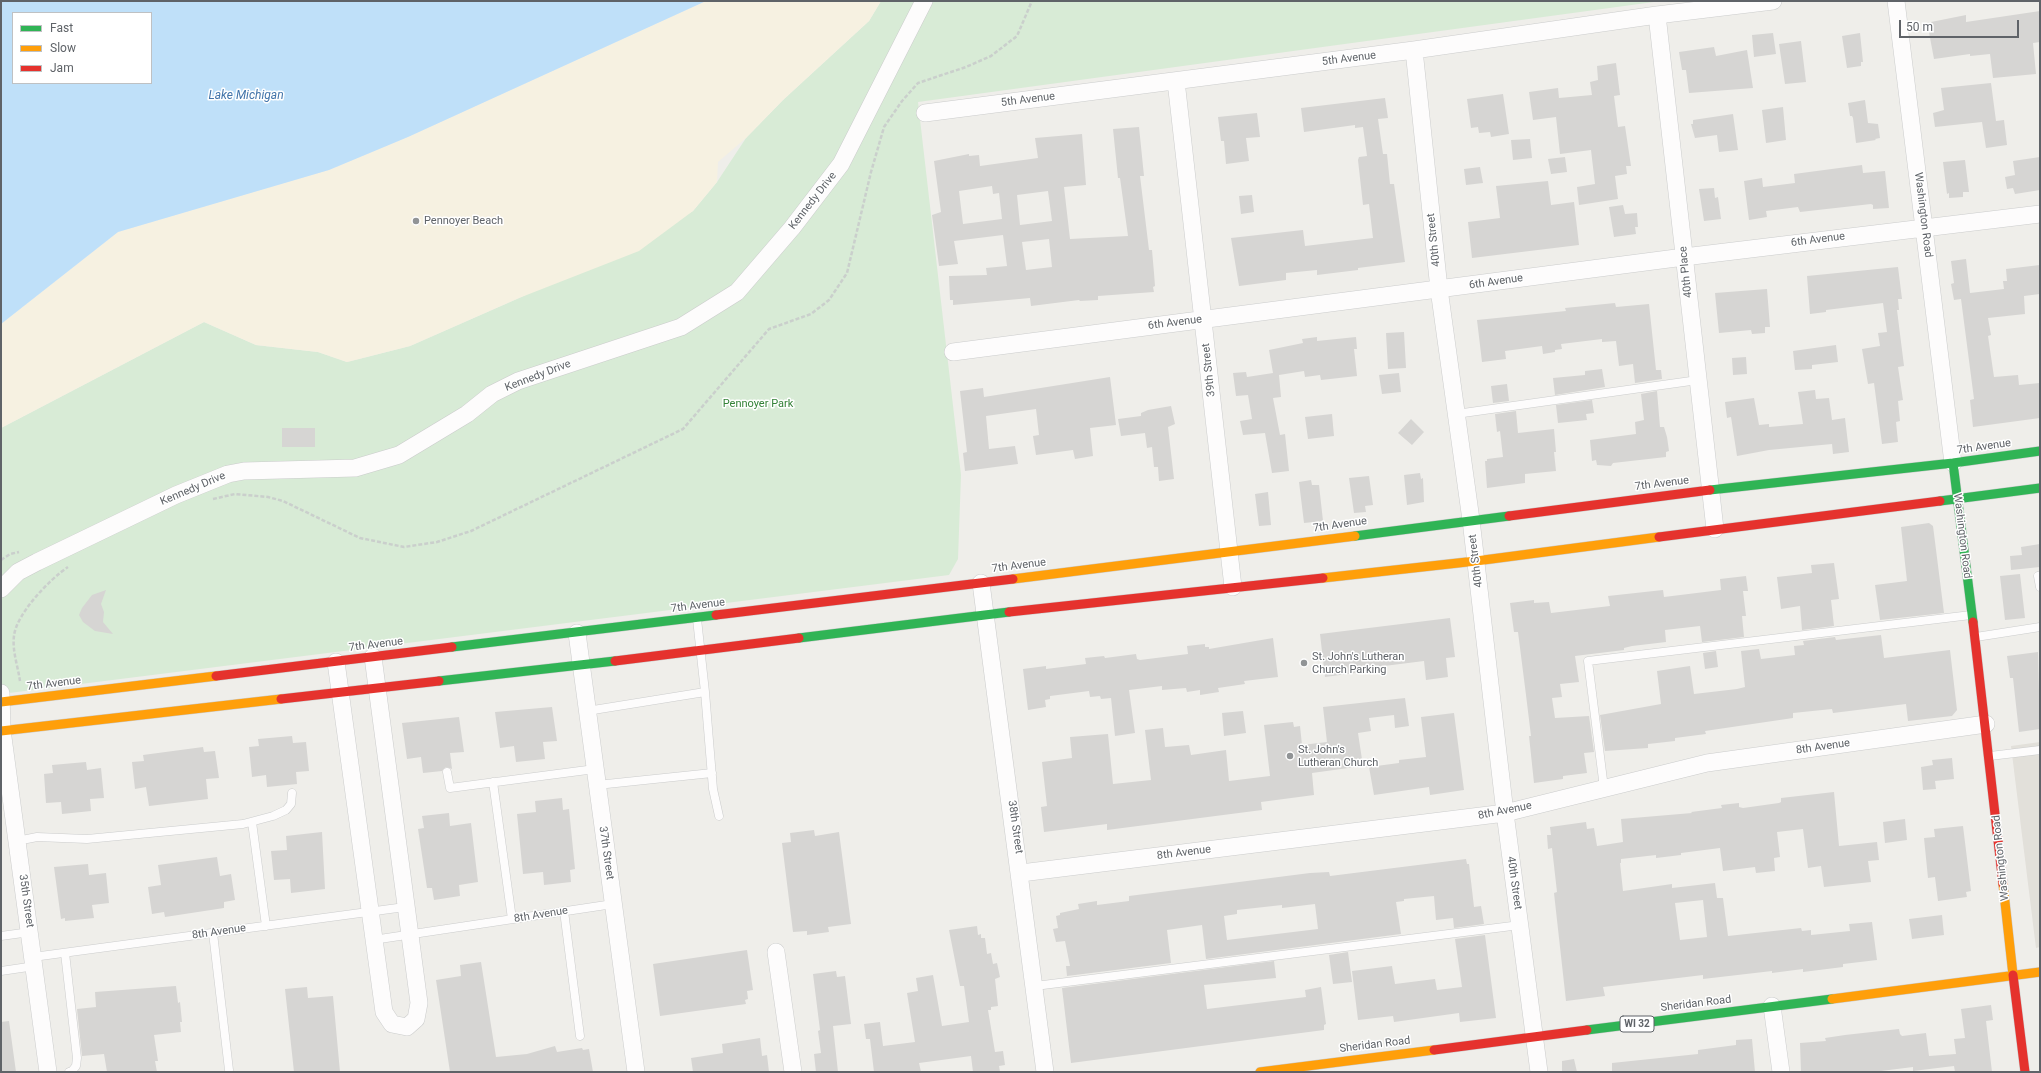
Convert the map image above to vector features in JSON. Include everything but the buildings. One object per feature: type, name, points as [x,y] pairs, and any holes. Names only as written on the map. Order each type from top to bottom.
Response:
[{"type":"street","name":"Kennedy Drive","points":[[1,589],[18,572],[37,562],[176,495],[228,474],[244,471],[355,468],[399,455],[467,414],[492,394],[544,371],[681,326],[736,292],[792,228],[841,164],[924,1]]},
{"type":"street","name":"5th Avenue","points":[[925,113],[1414,50],[1657,15],[1773,1]]},
{"type":"street","name":"Washington Road","points":[[1896,1],[1986,724],[2025,1072]]},
{"type":"street","name":"40th Place","points":[[1657,15],[1715,529]]},
{"type":"street","name":"40th Street","points":[[1414,50],[1439,289],[1471,520],[1505,813],[1540,1072]]},
{"type":"street","name":"39th Street","points":[[1176,81],[1233,587]]},
{"type":"street","name":"6th Avenue","points":[[953,352],[1684,257],[2040,214]]},
{"type":"street","name":"7th Avenue","points":[[1,702],[577,633],[1229,552],[1710,490],[1953,463],[2040,451]]},
{"type":"street","points":[[1,693],[2,730],[581,665],[987,614],[1476,561],[1958,497],[2040,488]]},
{"type":"street","name":"38th Street","points":[[982,583],[1046,1072]]},
{"type":"street","name":"37th Street","points":[[577,633],[636,1072]]},
{"type":"street","points":[[336,662],[369,912],[384,1012],[392,1024],[407,1027],[416,1019],[419,1003],[408,935],[373,658]]},
{"type":"street","name":"8th Avenue","points":[[1021,873],[1505,813],[1707,763],[1986,724]]},
{"type":"street","name":"35th Street","points":[[2,730],[48,1072]]},
{"type":"street","points":[[776,952],[793,1072]]},
{"type":"street","name":"Sheridan Road","points":[[1260,1072],[2040,972]]},
{"type":"street","points":[[1772,1006],[1781,1072]]},
{"type":"lane","points":[[1456,414],[1698,380]]},
{"type":"lane","points":[[2038,576],[2040,587]]},
{"type":"lane","points":[[1604,788],[1588,661],[1972,615]]},
{"type":"lane","points":[[697,618],[712,773],[719,816]]},
{"type":"lane","points":[[1975,637],[2040,627]]},
{"type":"lane","points":[[587,711],[705,692]]},
{"type":"lane","points":[[1989,757],[2040,750]]},
{"type":"lane","points":[[447,772],[450,788],[493,782],[712,773]]},
{"type":"lane","points":[[493,782],[512,919]]},
{"type":"lane","points":[[17,841],[37,837],[87,839],[252,822],[273,816],[286,810],[291,804],[292,793]]},
{"type":"lane","points":[[252,822],[266,926]]},
{"type":"lane","name":"8th Avenue","points":[[374,940],[613,904]]},
{"type":"lane","name":"8th Avenue","points":[[1,971],[65,953],[405,907]]},
{"type":"lane","points":[[564,911],[580,1036]]},
{"type":"lane","points":[[1035,986],[1520,925]]},
{"type":"lane","points":[[1,936],[30,932]]},
{"type":"lane","points":[[213,933],[229,1070]]},
{"type":"lane","points":[[65,953],[77,1058],[76,1066],[69,1072]]},
{"type":"path","points":[[206,501],[235,494],[268,497],[283,501],[360,538],[404,547],[437,542],[471,530],[683,430],[769,329],[811,314],[829,300],[848,273],[871,172],[884,127],[902,101],[918,83],[966,67],[991,56],[1017,36],[1032,1]]},
{"type":"path","points":[[21,686],[14,644],[16,628],[20,618],[48,581],[74,564]]},
{"type":"shaded area","points":[[2040,742],[2040,947],[2036,948],[2011,746]]},
{"type":"green space","name":"Pennoyer Park","points":[[881,1],[1661,1],[918,102],[961,475],[958,559],[949,575],[1,694],[1,428],[204,322],[256,345],[318,352],[347,362],[410,346],[519,298],[693,211],[717,182],[746,138],[783,100],[869,21]]},
{"type":"sand","name":"Pennoyer Beach","points":[[706,1],[881,1],[869,21],[783,100],[746,138],[718,162],[717,182],[693,211],[639,251],[519,298],[410,346],[347,362],[318,352],[256,345],[204,322],[1,428],[1,324],[118,232],[329,170],[408,137]]},
{"type":"water","name":"Lake Michigan","points":[[1,1],[706,1],[408,137],[329,170],[118,232],[1,324]]},
{"type":"traffic: fast","points":[[1710,490],[1953,463],[2040,451]]},
{"type":"traffic: fast","points":[[1953,463],[1973,622]]},
{"type":"traffic: fast","points":[[1940,501],[2040,488]]},
{"type":"traffic: fast","points":[[1355,536],[1509,516]]},
{"type":"traffic: fast","points":[[799,638],[1009,612]]},
{"type":"traffic: fast","points":[[452,647],[716,615]]},
{"type":"traffic: fast","points":[[439,681],[615,661]]},
{"type":"traffic: fast","points":[[1587,1030],[1832,999]]},
{"type":"traffic: slow","points":[[1013,579],[1355,536]]},
{"type":"traffic: slow","points":[[1323,578],[1476,561],[1659,537]]},
{"type":"traffic: slow","points":[[1,702],[216,676]]},
{"type":"traffic: slow","points":[[1,731],[281,699]]},
{"type":"traffic: slow","points":[[2003,884],[2013,975]]},
{"type":"traffic: slow","points":[[1832,999],[2040,972]]},
{"type":"traffic: slow","points":[[1260,1072],[1434,1050]]},
{"type":"traffic: jam","points":[[1509,516],[1710,490]]},
{"type":"traffic: jam","points":[[1659,537],[1940,501]]},
{"type":"traffic: jam","points":[[1009,612],[1323,578]]},
{"type":"traffic: jam","points":[[716,615],[1013,579]]},
{"type":"traffic: jam","points":[[1973,622],[2003,884]]},
{"type":"traffic: jam","points":[[615,661],[799,638]]},
{"type":"traffic: jam","points":[[216,676],[452,647]]},
{"type":"traffic: jam","points":[[281,699],[439,681]]},
{"type":"traffic: jam","points":[[2013,975],[2025,1072]]},
{"type":"traffic: jam","points":[[1434,1050],[1587,1030]]},
{"type":"place","name":"Pennoyer Beach","points":[[416,221]]},
{"type":"place","name":"St. John's Lutheran Church Parking","points":[[1304,663]]},
{"type":"place","name":"St. John's Lutheran Church","points":[[1290,756]]}]
